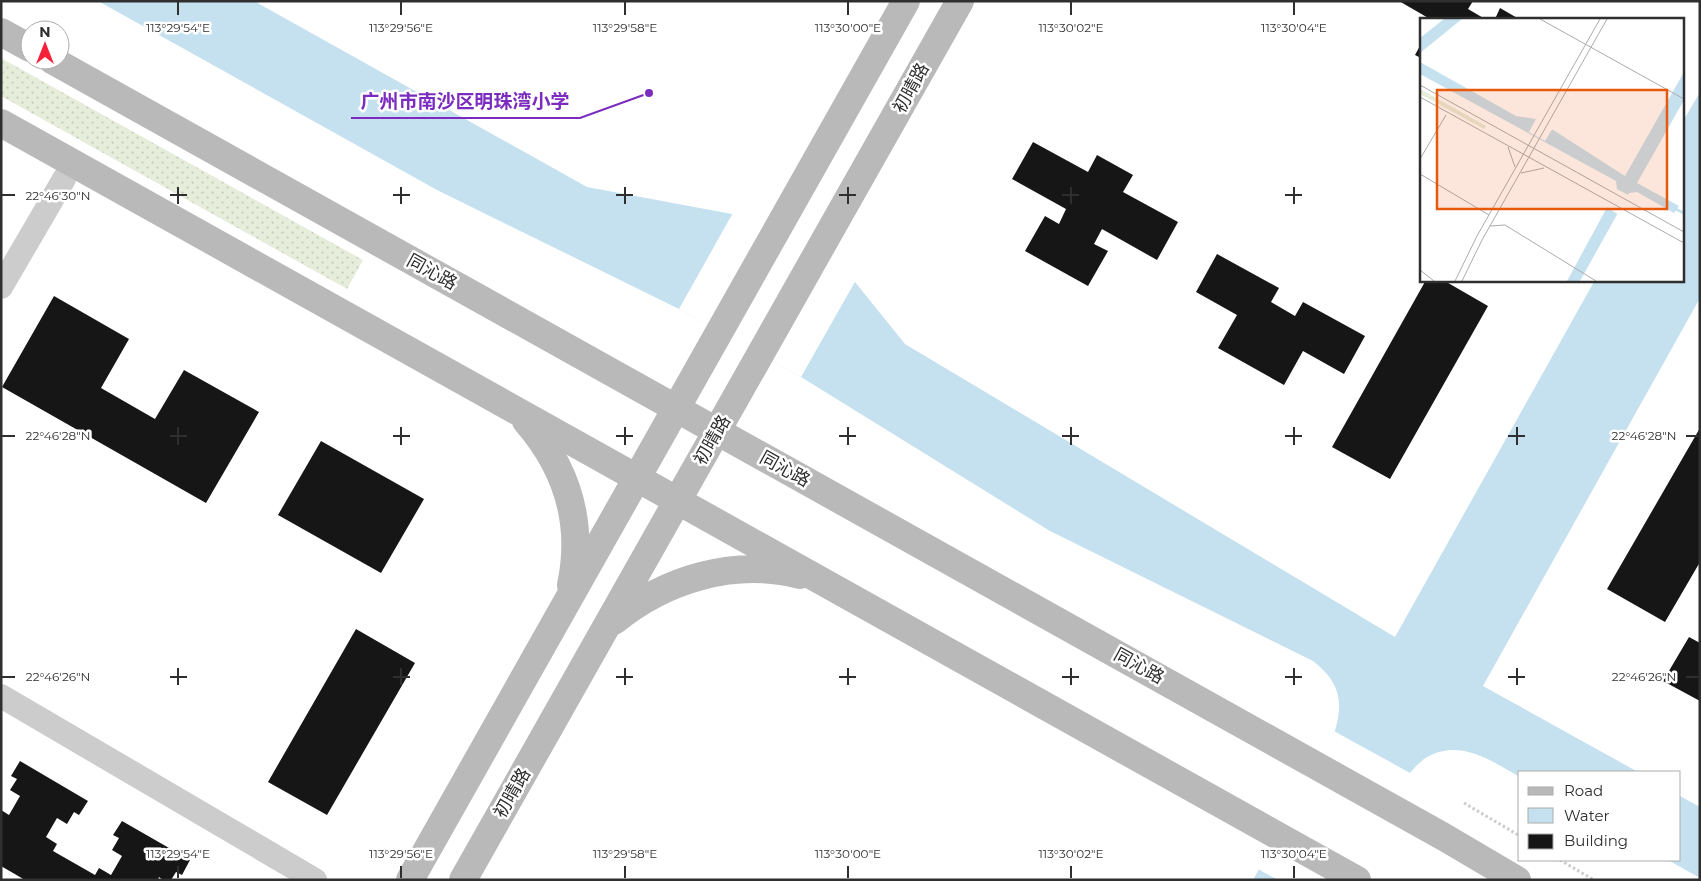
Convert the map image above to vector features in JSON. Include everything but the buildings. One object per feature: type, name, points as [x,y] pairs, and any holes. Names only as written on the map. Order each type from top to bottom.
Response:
[{"type":"main road","points":[[410,880],[906,1]]},
{"type":"main road","name":"初晴路","points":[[463,880],[960,1]]},
{"type":"main road","points":[[1,32],[20,42]]},
{"type":"main road","name":"同沁路","points":[[70,70],[1264,736],[1517,880]]},
{"type":"main road","points":[[1,123],[1357,880]]},
{"type":"main road","points":[[510,407],[540,438],[556,463],[569,497],[574,518],[576,540],[575,562],[565,604]]},
{"type":"main road","points":[[607,626],[626,610],[648,596],[671,585],[695,577],[746,569],[780,571],[822,580]]},
{"type":"street","points":[[1,287],[64,179]]},
{"type":"street","points":[[1,696],[315,880]]},
{"type":"path","points":[[1464,803],[1518,835]]},
{"type":"path","points":[[1562,861],[1594,880]]},
{"type":"green space","points":[[1,58],[363,260],[347,289],[1,96]]},
{"type":"water","points":[[98,1],[254,1],[587,187],[732,214],[855,282],[905,344],[1395,637],[1594,281],[1684,281],[1684,120],[1700,92],[1700,298],[1483,686],[1636,771],[1518,771],[1518,776],[1474,753],[1449,750],[1437,753],[1424,759],[1410,773],[1350,880],[1253,880],[1335,731],[1339,710],[1337,692],[1329,676],[1313,661],[1050,531],[801,377],[719,331],[679,309],[437,190]]},
{"type":"water","points":[[1681,797],[1700,807],[1700,878],[1670,861],[1681,861]]},
{"type":"pier","points":[[734,211],[856,280],[801,377],[679,309]]},
{"type":"pier","points":[[1332,730],[1412,774],[1353,880],[1278,880],[1256,868]]},
{"type":"place","name":"广州市南沙区明珠湾小学","points":[[649,93]]}]
